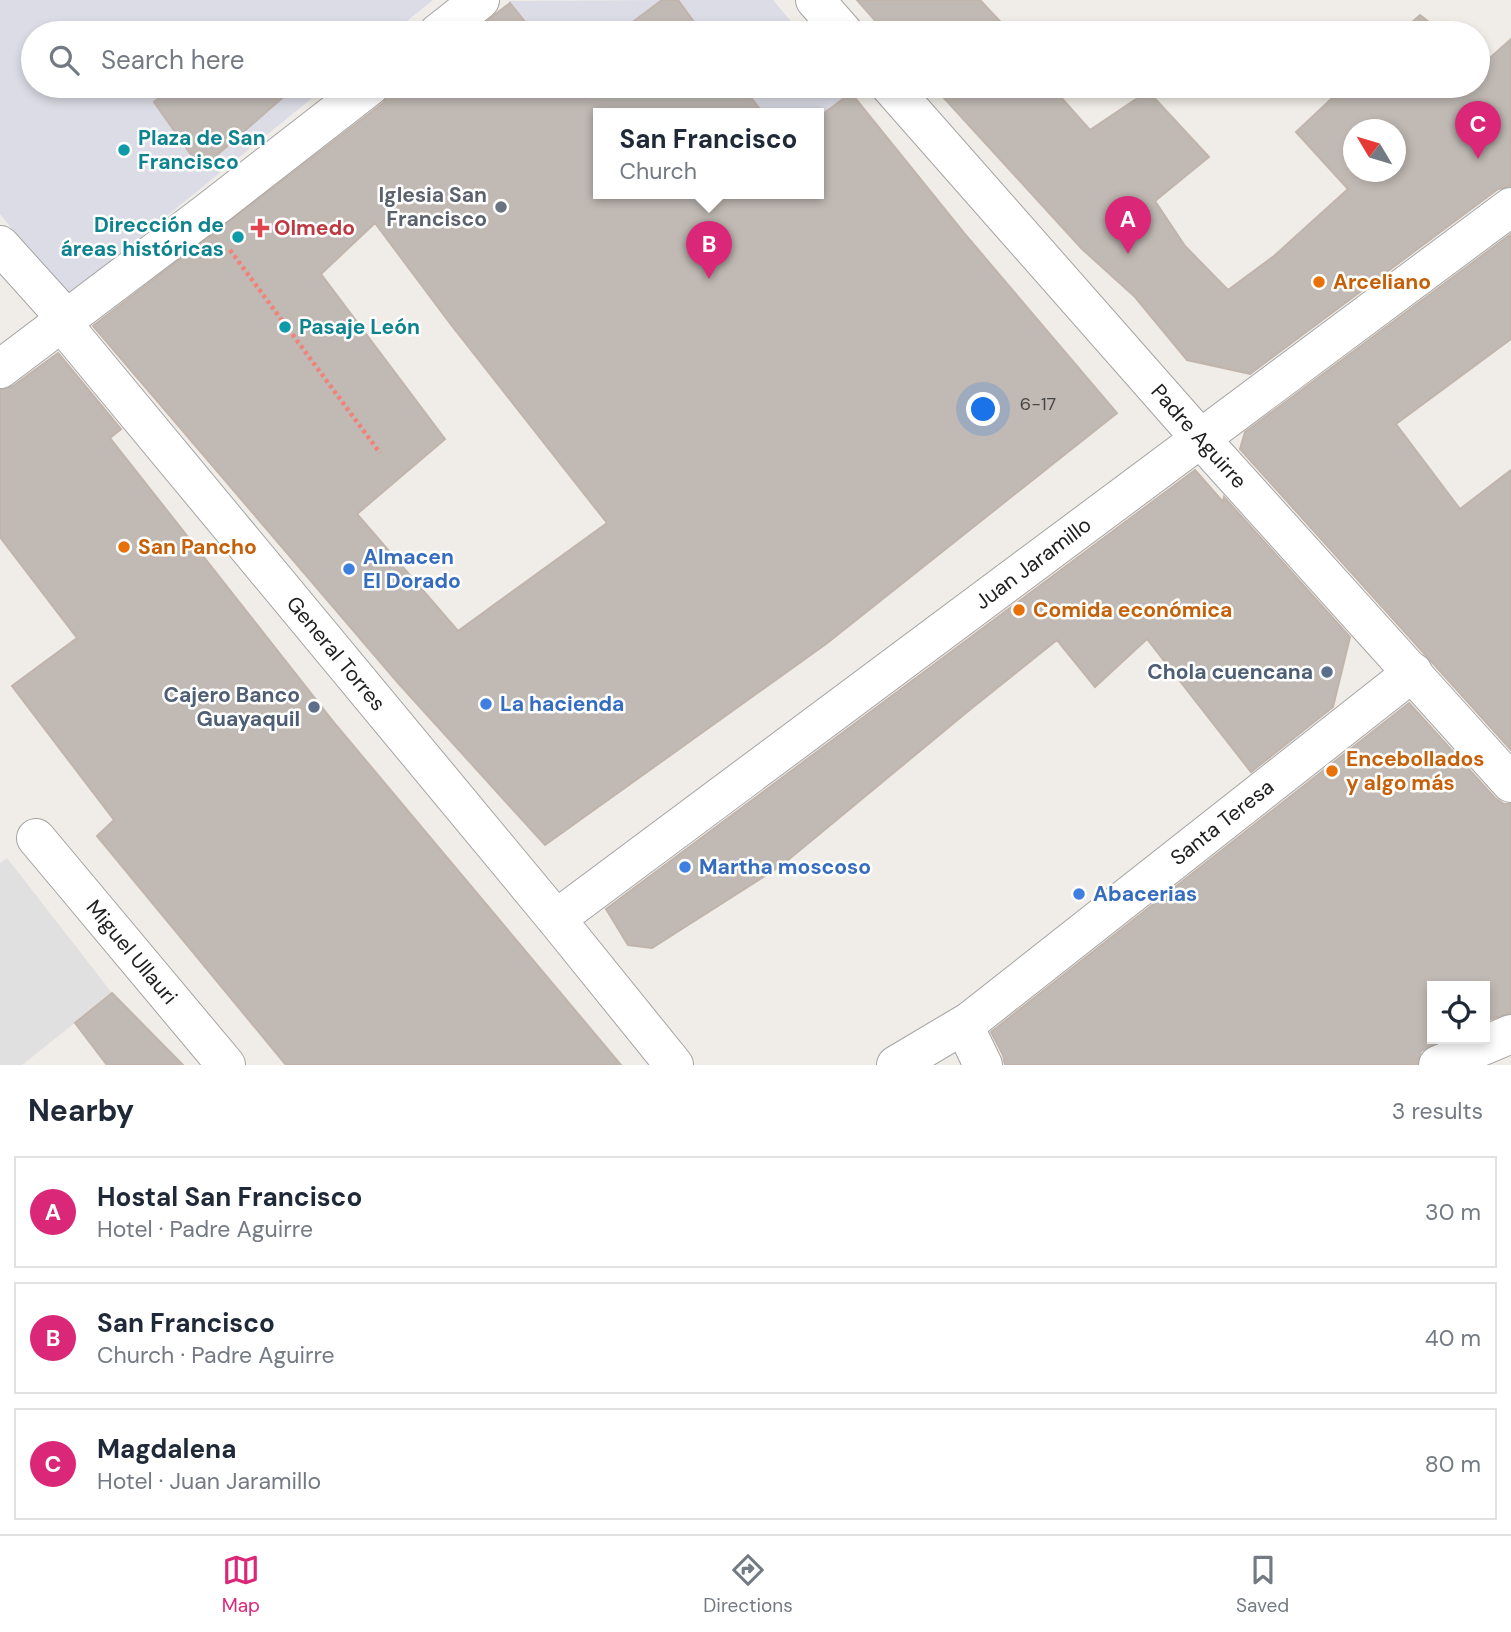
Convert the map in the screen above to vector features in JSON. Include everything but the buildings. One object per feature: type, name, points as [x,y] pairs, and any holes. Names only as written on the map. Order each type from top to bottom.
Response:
[{"type":"street","points":[[453,21],[480,0]]},
{"type":"street","points":[[815,0],[833,21]]},
{"type":"street","points":[[0,369],[355,98]]},
{"type":"street","name":"Padre Aguirre","points":[[901,98],[1200,438],[1511,783]]},
{"type":"street","name":"Juan Jaramillo","points":[[556,919],[1511,207]]},
{"type":"street","name":"General Torres","points":[[0,245],[55,306],[61,322],[674,1065]]},
{"type":"street","name":"Santa Teresa","points":[[896,1065],[970,1021],[1413,672]]},
{"type":"street","name":"Miguel Ullauri","points":[[36,838],[226,1065]]},
{"type":"street","points":[[970,1021],[967,1032],[983,1065]]},
{"type":"street","points":[[1438,1065],[1511,1034]]},
{"type":"path","points":[[204,215],[380,453]]},
{"type":"shaded area","name":"Plaza de San Francisco","points":[[0,0],[433,0],[407,21],[21,21],[21,98],[312,98],[67,297],[0,214]]},
{"type":"shaded area","points":[[662,0],[634,21],[524,21],[508,1]]},
{"type":"shaded area","points":[[678,0],[773,0],[791,21],[693,21]]},
{"type":"shaded area","points":[[751,98],[844,98],[824,113],[824,108],[758,108]]},
{"type":"shaded area","points":[[7,858],[112,993],[22,1065],[0,1065],[0,863]]},
{"type":"place","name":"Plaza de San Francisco","points":[[124,150]]},
{"type":"place","name":"Magdalena","points":[[1478,159]]},
{"type":"place","name":"Iglesia San Francisco","points":[[501,207]]},
{"type":"place","name":"Olmedo","points":[[260,228]]},
{"type":"place","name":"Dirección de áreas históricas","points":[[238,237]]},
{"type":"place","name":"Hostal San Francisco","points":[[1128,254]]},
{"type":"place","name":"San Francisco","points":[[709,279]]},
{"type":"place","name":"Arceliano","points":[[1319,282]]},
{"type":"place","name":"Pasaje León","points":[[285,327]]},
{"type":"place","name":"San Pancho","points":[[124,547]]},
{"type":"place","name":"Almacen El Dorado","points":[[349,569]]},
{"type":"place","name":"Comida económica","points":[[1019,610]]},
{"type":"place","name":"Chola cuencana","points":[[1327,672]]},
{"type":"place","name":"La hacienda","points":[[486,704]]},
{"type":"place","name":"Cajero Banco Guayaquil","points":[[314,707]]},
{"type":"place","name":"Encebollados y algo más","points":[[1332,771]]},
{"type":"place","name":"Martha moscoso","points":[[685,867]]},
{"type":"place","name":"Abacerias","points":[[1079,894]]}]
